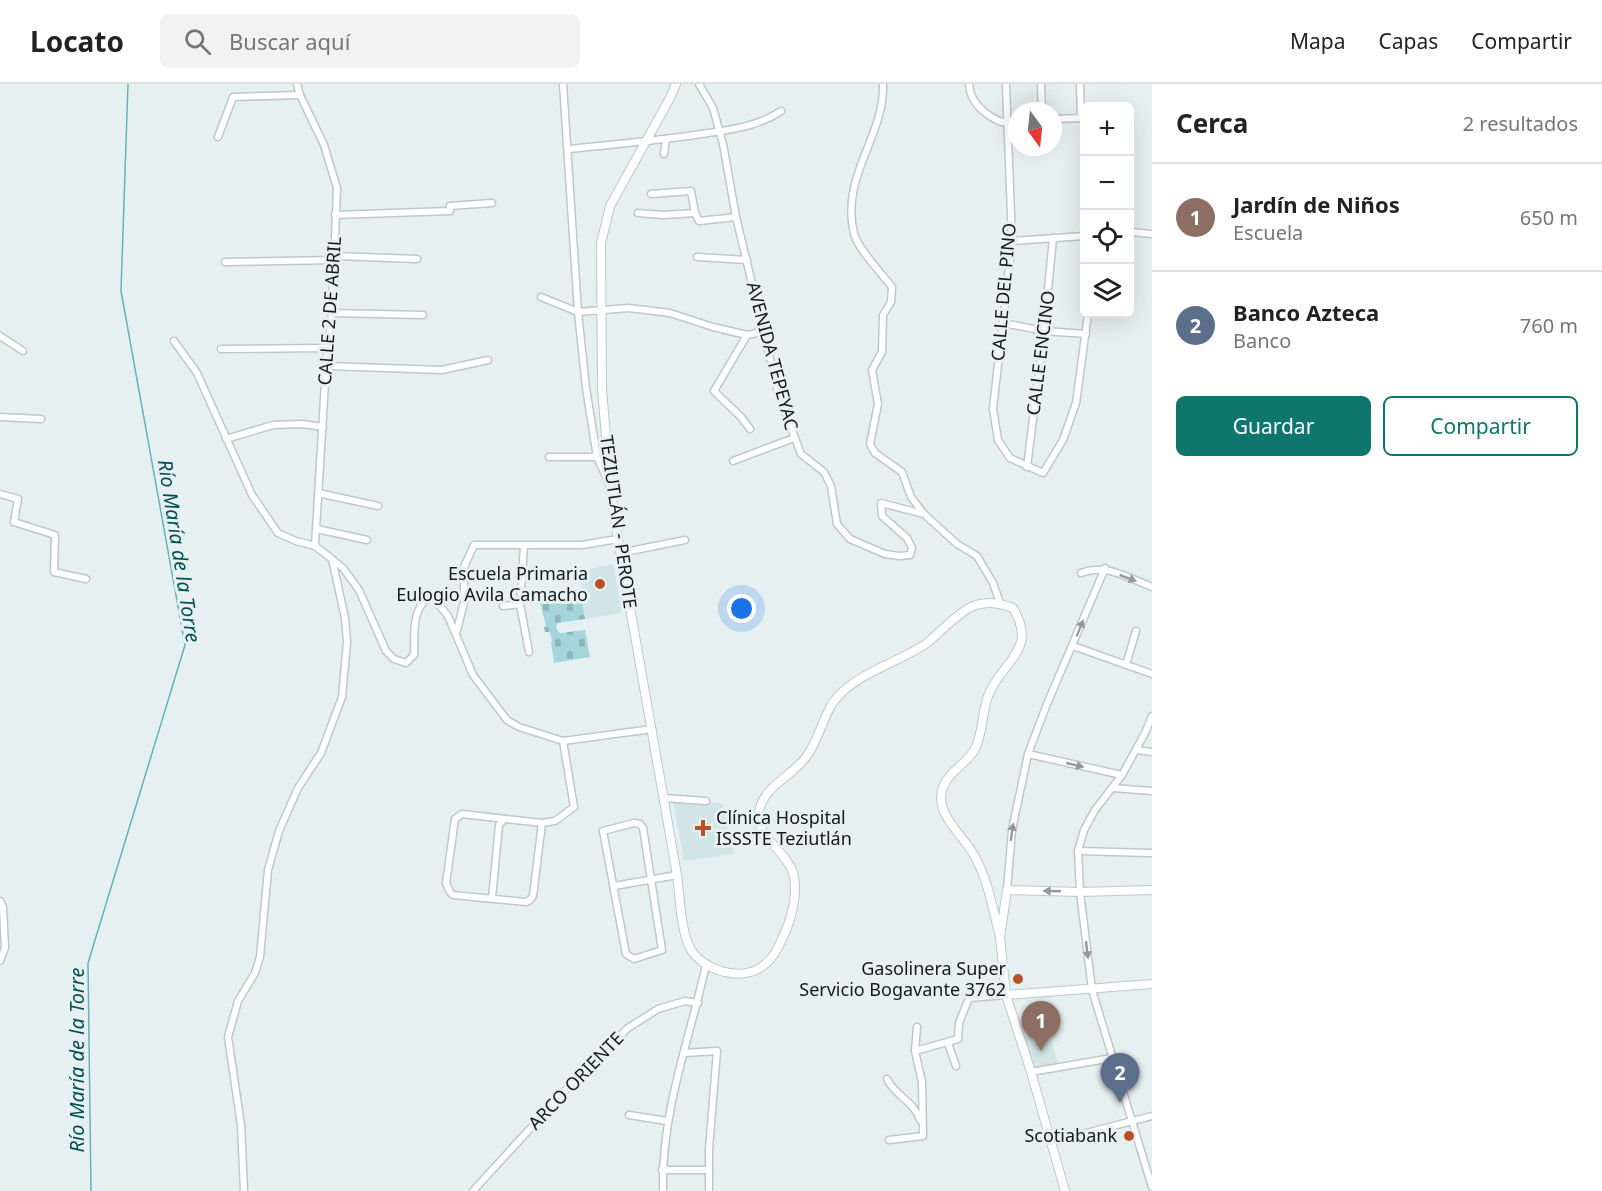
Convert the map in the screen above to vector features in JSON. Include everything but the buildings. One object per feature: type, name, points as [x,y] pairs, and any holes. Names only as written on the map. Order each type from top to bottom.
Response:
[{"type":"main road","name":"TEZIUTLÁN - PEROTE","points":[[675,84],[670,98],[606,216],[601,243],[602,389],[610,485],[620,553],[677,874],[684,930],[689,946],[706,965]]},
{"type":"main road","points":[[706,965],[724,973],[748,972],[763,966],[783,938],[792,910],[795,889],[793,873],[786,860],[762,830],[758,822],[760,807],[767,794],[807,757],[832,704],[849,686],[925,644],[969,607],[985,602],[1000,603],[1012,608],[1023,628],[1018,650],[988,694],[976,748],[968,759],[952,773],[943,787],[941,798],[948,820],[974,854],[982,874],[1000,937],[1006,995],[1065,1191]]},
{"type":"main road","points":[[1000,937],[1007,890],[1080,892],[1152,890]]},
{"type":"main road","points":[[1006,995],[1152,984]]},
{"type":"street","name":"CALLE 2 DE ABRIL","points":[[297,84],[324,145],[337,188],[332,313],[326,366],[315,546]]},
{"type":"street","points":[[563,84],[585,388],[597,457],[610,485]]},
{"type":"street","name":"AVENIDA TEPEYAC","points":[[699,84],[713,108],[719,131],[736,217],[779,396],[801,454],[824,472],[831,486],[837,525],[850,539],[885,554],[910,555],[912,548],[907,538],[882,516],[881,503],[924,514],[957,544],[977,556],[993,583],[1000,603]]},
{"type":"street","points":[[883,84],[878,117],[860,163],[851,203],[855,235],[873,264],[892,287],[891,302],[883,315],[882,352],[872,370],[878,404],[870,444],[875,453],[902,472],[911,497],[924,514]]},
{"type":"street","points":[[969,84],[975,103],[986,113],[1008,125]]},
{"type":"street","name":"CALLE DEL PINO","points":[[1006,84],[1008,125]]},
{"type":"street","points":[[1041,84],[1042,102]]},
{"type":"street","points":[[1080,84],[1082,102]]},
{"type":"street","points":[[218,137],[233,97],[300,95]]},
{"type":"street","points":[[569,149],[646,142],[719,131],[770,119],[781,111]]},
{"type":"street","points":[[1062,119],[1080,118]]},
{"type":"street","points":[[664,154],[666,139]]},
{"type":"street","name":"CALLE DEL PINO","points":[[1009,156],[1012,241],[993,410],[998,440],[1010,458],[1027,467],[1043,473],[1063,440],[1077,403],[1086,334]]},
{"type":"street","points":[[651,194],[691,191],[699,222],[736,217]]},
{"type":"street","points":[[335,215],[428,213],[450,211],[450,206],[492,202]]},
{"type":"street","points":[[638,213],[695,213]]},
{"type":"street","points":[[1134,232],[1152,234]]},
{"type":"street","points":[[1012,241],[1080,236]]},
{"type":"street","name":"CALLE ENCINO","points":[[1027,467],[1053,238]]},
{"type":"street","points":[[697,256],[747,260]]},
{"type":"street","points":[[225,262],[335,258],[417,259]]},
{"type":"street","points":[[541,297],[578,312],[628,308],[670,313],[747,335],[763,332]]},
{"type":"street","points":[[332,313],[423,315]]},
{"type":"street","points":[[1003,323],[1044,331],[1086,334],[1088,318]]},
{"type":"street","points":[[747,335],[714,391],[750,429]]},
{"type":"street","points":[[0,336],[23,351]]},
{"type":"street","points":[[174,341],[197,373],[252,495],[278,533],[315,546],[343,568],[359,590],[386,651],[394,659],[406,663],[414,655],[416,612],[421,603],[428,598],[434,599],[448,616],[472,675],[507,720],[519,727],[563,741],[652,729]]},
{"type":"street","points":[[221,349],[328,348]]},
{"type":"street","points":[[326,366],[442,370],[488,360]]},
{"type":"street","points":[[0,417],[41,419]]},
{"type":"street","points":[[226,439],[273,425],[323,426]]},
{"type":"street","points":[[733,461],[794,438]]},
{"type":"street","points":[[549,457],[597,457]]},
{"type":"street","points":[[0,494],[18,499],[14,522],[55,535],[54,572],[86,579]]},
{"type":"street","points":[[318,494],[378,506]]},
{"type":"street","points":[[317,529],[367,540]]},
{"type":"street","points":[[456,634],[464,603],[464,567],[474,546],[582,545],[618,539]]},
{"type":"street","points":[[620,553],[685,540]]},
{"type":"street","points":[[524,546],[520,604],[529,652]]},
{"type":"street","points":[[244,1191],[241,1125],[228,1037],[238,1001],[255,973],[260,957],[268,870],[279,831],[298,788],[321,753],[342,696],[347,642],[345,618],[332,559]]},
{"type":"street","points":[[1081,573],[1093,568],[1105,568],[1152,587]]},
{"type":"street","points":[[1007,890],[1012,830],[1028,754],[1105,568]]},
{"type":"street","points":[[503,606],[520,604]]},
{"type":"street","points":[[1126,665],[1136,631]]},
{"type":"street","points":[[1073,646],[1152,674]]},
{"type":"street","points":[[1152,716],[1150,726],[1122,775],[1095,810],[1084,830],[1078,851],[1080,892],[1092,990],[1152,1187]]},
{"type":"street","points":[[542,823],[533,896],[530,900],[526,902],[453,895],[450,892],[446,883],[455,819],[462,814],[542,823],[555,821],[574,807],[563,741]]},
{"type":"street","points":[[1137,749],[1152,752]]},
{"type":"street","points":[[1028,754],[1122,775]]},
{"type":"street","points":[[1113,788],[1152,791]]},
{"type":"street","points":[[664,798],[706,801]]},
{"type":"street","points":[[492,898],[500,825],[504,819]]},
{"type":"street","points":[[634,823],[640,824],[643,828],[651,878],[662,950],[634,959],[626,954],[603,831],[634,823]]},
{"type":"street","points":[[1078,851],[1151,853]]},
{"type":"street","points":[[614,886],[677,874]]},
{"type":"street","points":[[0,901],[3,907],[5,948],[0,961]]},
{"type":"street","points":[[663,1191],[662,1170],[667,1121],[706,965]]},
{"type":"street","points":[[915,1051],[958,1040],[959,1023],[969,998],[1006,995]]},
{"type":"street","name":"ARCO ORIENTE","points":[[473,1191],[570,1085],[627,1028],[658,1009],[685,1001],[698,1003]]},
{"type":"street","points":[[889,1140],[923,1136],[922,1082],[915,1051],[917,1028]]},
{"type":"street","points":[[948,1043],[956,1066]]},
{"type":"street","points":[[684,1053],[717,1051],[709,1191]]},
{"type":"street","points":[[1031,1072],[1112,1058]]},
{"type":"street","points":[[887,1079],[892,1089],[911,1104],[921,1123]]},
{"type":"street","points":[[628,1115],[667,1121]]},
{"type":"street","points":[[1051,1142],[1152,1116]]},
{"type":"street","points":[[662,1170],[709,1170]]},
{"type":"shaded area","name":"Escuela Primaria Eulogio Avila Camacho","points":[[613,564],[622,613],[585,619],[581,574],[589,569]]},
{"type":"shaded area","name":"Clínica Hospital ISSSTE Teziutlán","points":[[673,801],[722,803],[734,854],[684,861]]},
{"type":"shaded area","points":[[1049,1033],[1058,1064],[1036,1068],[1032,1065],[1023,1038]]},
{"type":"green space","points":[[582,598],[585,619],[558,623],[556,626],[560,633],[585,630],[590,657],[554,663],[550,632],[545,632],[544,627],[546,626],[540,602],[544,599]]},
{"type":"waterway","name":"Río María de la Torre","points":[[91,1191],[88,963],[185,645],[121,291],[128,84]]},
{"type":"place","name":"Escuela Primaria Eulogio Avila Camacho","points":[[600,584]]},
{"type":"place","name":"Clínica Hospital ISSSTE Teziutlán","points":[[703,828]]},
{"type":"place","name":"Gasolinera Super Servicio Bogavante 3762","points":[[1018,979]]},
{"type":"place","name":"Jardín de Niños","points":[[1041,1051]]},
{"type":"place","name":"Banco Azteca","points":[[1120,1103]]},
{"type":"place","name":"Scotiabank","points":[[1129,1136]]}]
